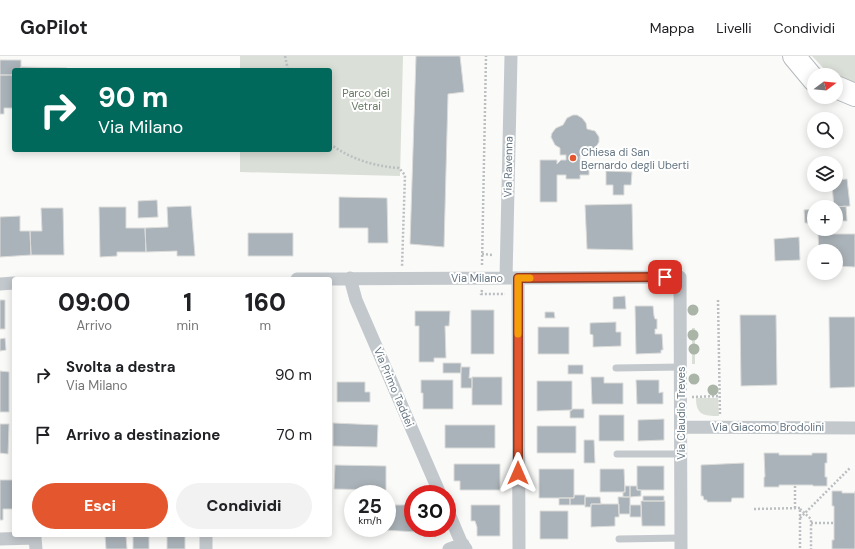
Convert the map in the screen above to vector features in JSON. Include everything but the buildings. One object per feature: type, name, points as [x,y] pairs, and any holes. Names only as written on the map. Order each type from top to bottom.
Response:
[{"type":"highway","points":[[794,56],[807,72]]},
{"type":"highway","points":[[803,56],[814,68]]},
{"type":"highway","points":[[843,90],[855,95]]},
{"type":"highway","points":[[843,99],[855,104]]},
{"type":"street","name":"Via Ravenna","points":[[511,56],[512,278],[519,549]]},
{"type":"street","name":"Via Milano","points":[[332,278],[680,277]]},
{"type":"street","name":"Via Claudio Treves","points":[[680,277],[681,544]]},
{"type":"street","name":"Via Primo Taddei","points":[[350,278],[356,300],[436,485]]},
{"type":"street","points":[[0,284],[12,284]]},
{"type":"street","name":"Via Giacomo Brodolini","points":[[681,427],[855,428]]},
{"type":"street","points":[[449,549],[464,547],[456,529]]},
{"type":"street","points":[[206,537],[206,549]]},
{"type":"street","points":[[0,540],[35,538],[36,549]]},
{"type":"lane","points":[[616,368],[681,367]]},
{"type":"lane","points":[[617,454],[681,454]]},
{"type":"lane","points":[[618,539],[681,544]]},
{"type":"path","points":[[286,56],[288,68]]},
{"type":"path","points":[[486,56],[482,294],[509,294]]},
{"type":"path","points":[[332,145],[347,155],[361,161],[380,166],[399,168],[405,175],[402,278]]},
{"type":"path","points":[[718,300],[720,427]]},
{"type":"path","points":[[800,518],[850,468]]},
{"type":"path","points":[[795,485],[795,508]]},
{"type":"path","points":[[800,508],[800,549]]},
{"type":"path","points":[[754,509],[800,508],[811,519],[812,549]]},
{"type":"path","points":[[811,523],[834,523]]},
{"type":"green space","name":"Parco dei Vetrai","points":[[240,56],[403,56],[400,176],[240,172],[240,152],[332,152],[332,68],[240,68]]},
{"type":"green space","points":[[812,56],[855,56],[855,89],[843,83],[843,68],[823,68]]},
{"type":"green space","points":[[692,328],[695,328],[695,364],[692,364]]},
{"type":"green space","points":[[696,398],[718,398],[719,416],[705,415],[699,411],[696,404]]},
{"type":"slow traffic","points":[[518,334],[518,278],[530,278]]},
{"type":"place","name":"Chiesa di San Bernardo degli Uberti","points":[[573,158]]},
{"type":"route","points":[[518,473],[518,278],[665,277]]}]
